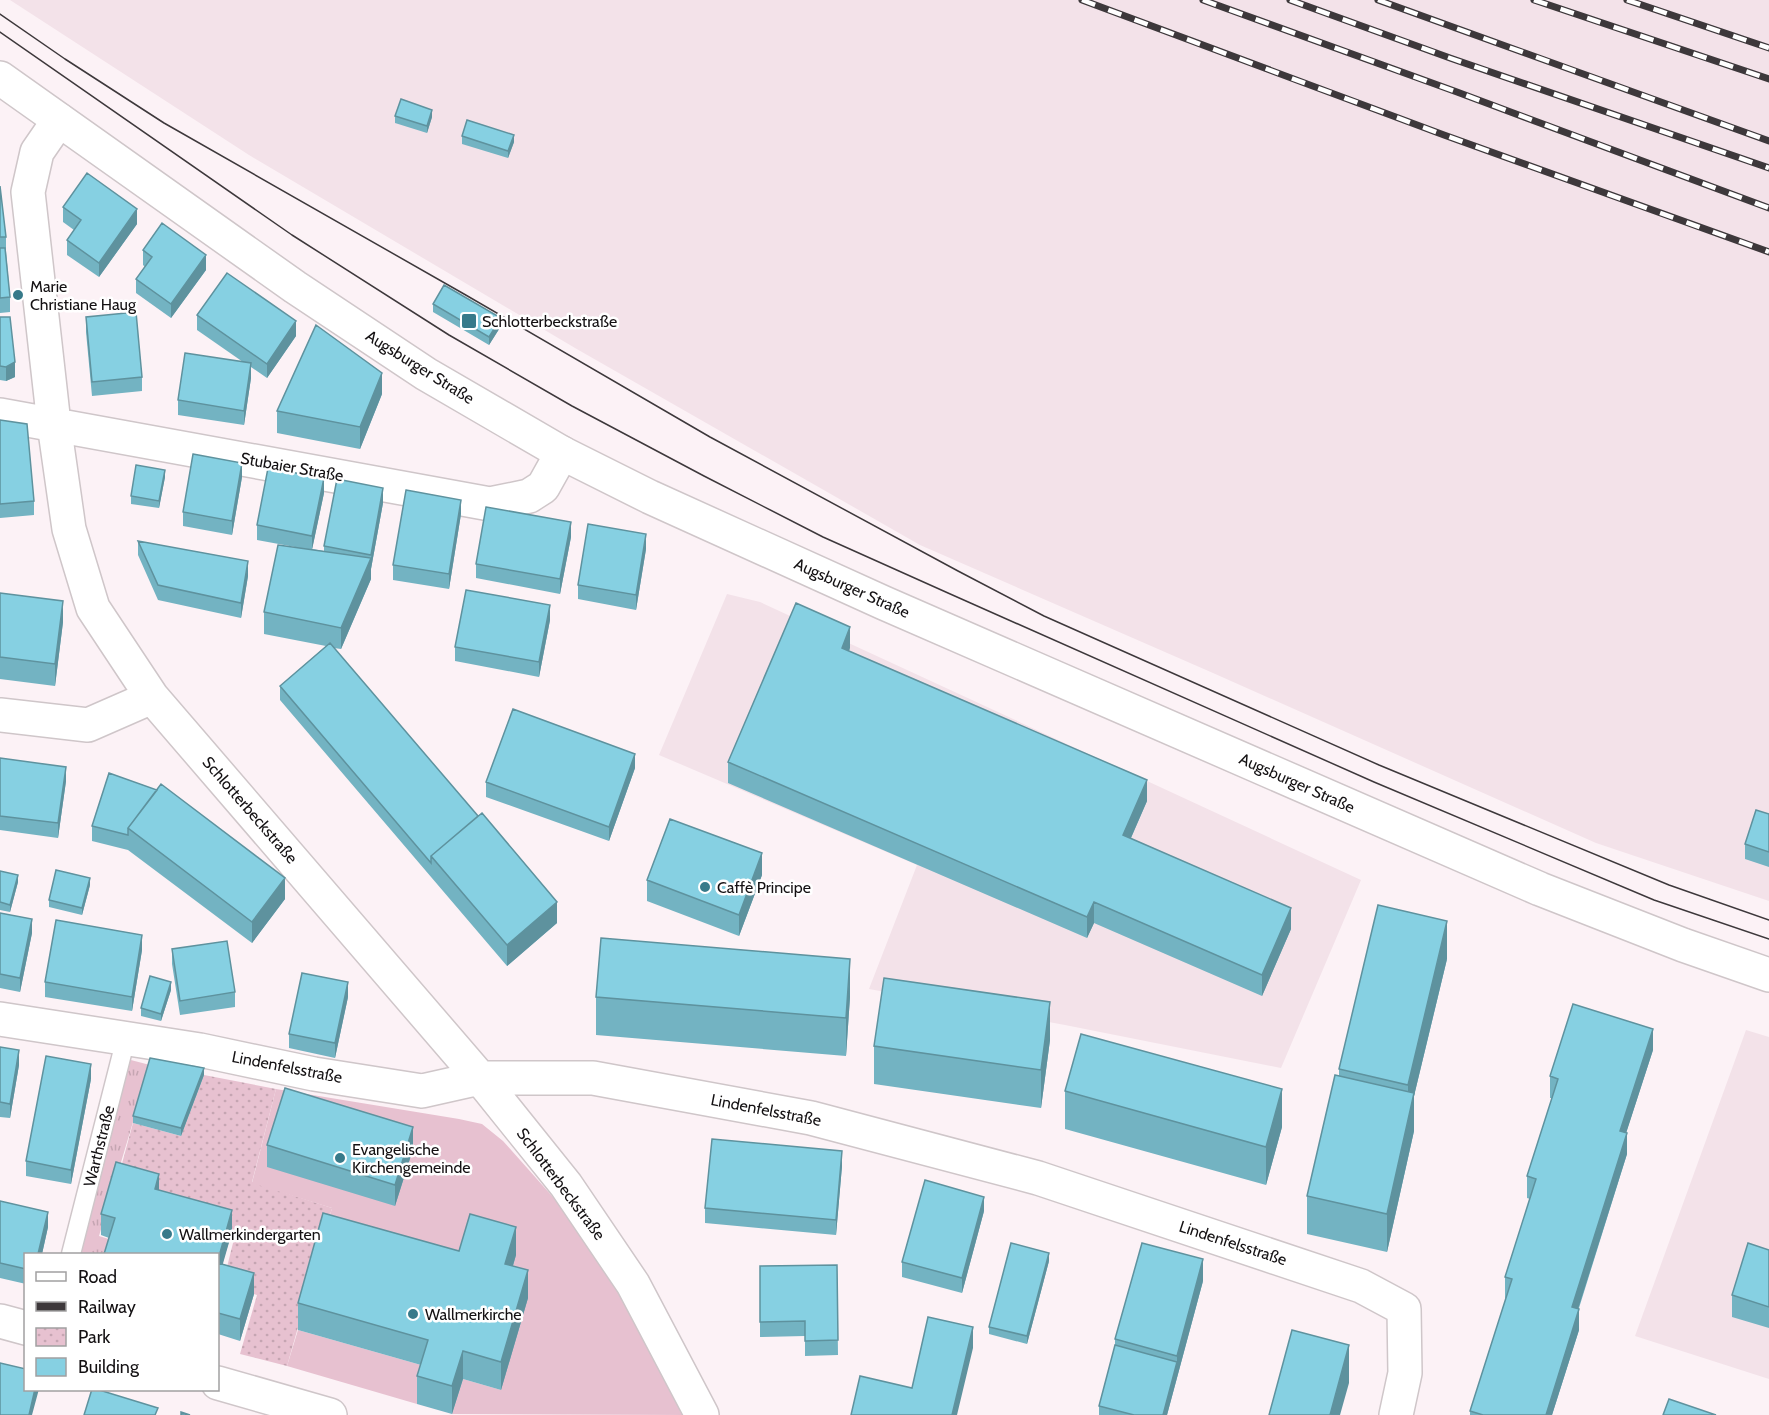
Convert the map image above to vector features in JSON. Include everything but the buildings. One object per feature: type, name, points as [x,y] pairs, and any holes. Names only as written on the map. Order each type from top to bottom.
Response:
[{"type":"street","name":"Augsburger Straße","points":[[0,78],[323,306],[426,374],[562,453],[767,551],[1540,889],[1683,945],[1769,975]]},
{"type":"street","name":"Schlotterbeckstraße","points":[[59,120],[37,152],[28,192],[54,424],[69,529],[93,608],[152,697],[480,1078],[566,1185],[626,1274],[702,1415]]},
{"type":"street","name":"Stubaier Straße","points":[[0,415],[490,504],[529,495],[543,487],[562,453]]},
{"type":"street","points":[[0,715],[88,725],[152,697]]},
{"type":"street","name":"Lindenfelsstraße","points":[[0,1019],[200,1050],[314,1074],[422,1091],[480,1078],[593,1078],[811,1118],[1038,1178],[1361,1286],[1404,1309],[1405,1373],[1396,1415]]},
{"type":"street","points":[[0,1321],[24,1327]]},
{"type":"street","points":[[219,1383],[290,1410],[330,1415]]},
{"type":"lane","name":"Warthstraße","points":[[71,1253],[126,1038]]},
{"type":"shaded area","points":[[10,0],[1769,0],[1769,901],[1596,843],[920,545],[575,348],[249,155]]},
{"type":"shaded area","points":[[727,594],[760,602],[1361,880],[1281,1068],[869,989],[917,865],[659,755]]},
{"type":"shaded area","points":[[1746,1030],[1769,1037],[1769,1379],[1635,1336]]},
{"type":"green space","points":[[127,1059],[150,1065],[99,1236],[112,1240],[108,1253],[75,1253]]},
{"type":"green space","points":[[204,1075],[276,1089],[252,1182],[332,1208],[287,1366],[240,1354],[257,1295],[223,1283],[236,1231],[157,1208],[117,1182],[133,1123],[181,1136]]},
{"type":"green space","points":[[276,1089],[482,1124],[503,1141],[576,1223],[659,1361],[687,1415],[452,1414],[463,1379],[501,1390],[459,1279],[323,1240],[332,1208],[252,1183]]},
{"type":"green space","points":[[298,1330],[428,1367],[417,1404],[287,1366]]},
{"type":"tram line","points":[[0,14],[164,123],[710,437],[1044,616],[1379,765],[1669,885],[1769,920]]},
{"type":"tram line","points":[[0,32],[292,235],[449,335],[572,406],[704,476],[823,537],[1374,782],[1654,900],[1769,939]]},
{"type":"railway","points":[[1082,0],[1444,135],[1769,252]]},
{"type":"railway","points":[[1203,0],[1769,208]]},
{"type":"railway","points":[[1290,0],[1769,168]]},
{"type":"railway","points":[[1378,0],[1769,141]]},
{"type":"railway","points":[[1534,0],[1769,79]]},
{"type":"railway","points":[[1627,0],[1769,48]]},
{"type":"place","name":"Marie Christiane Haug","points":[[18,295]]},
{"type":"place","name":"Schlotterbeckstraße","points":[[469,321]]},
{"type":"place","name":"Caffè Principe","points":[[705,887]]},
{"type":"place","name":"Evangelische Kirchengemeinde","points":[[340,1158]]},
{"type":"place","name":"Wallmerkindergarten","points":[[167,1234]]},
{"type":"place","name":"Wallmerkirche","points":[[413,1314]]}]
